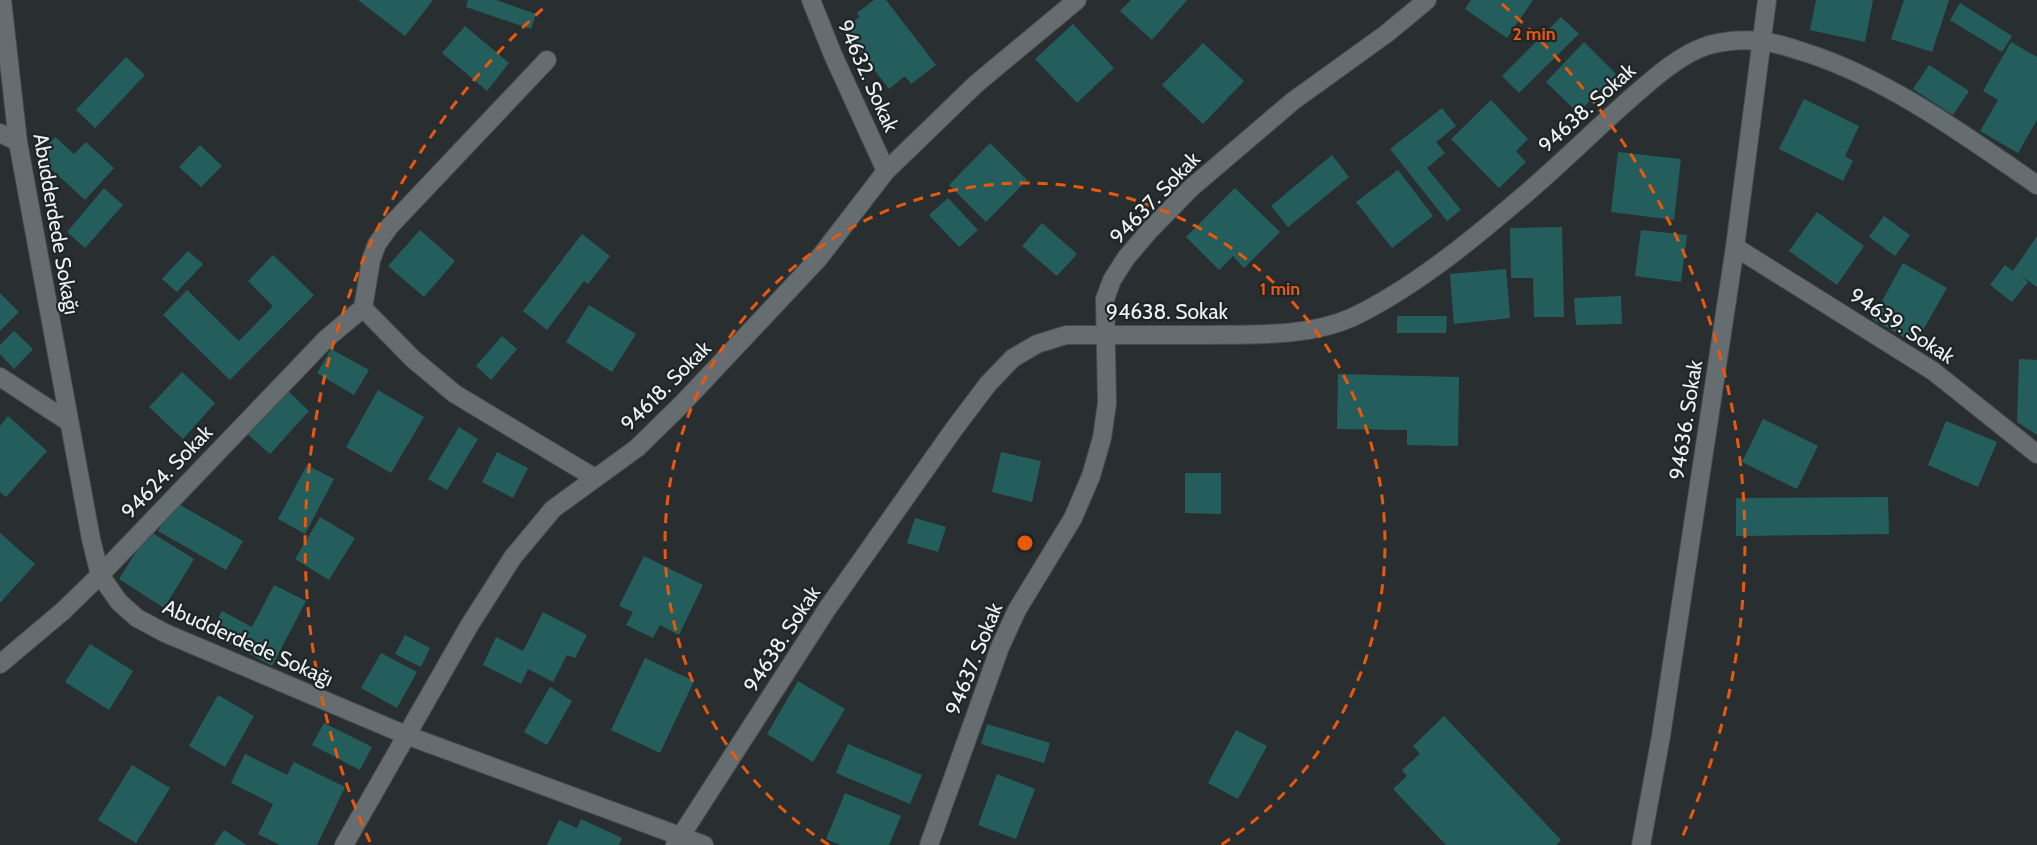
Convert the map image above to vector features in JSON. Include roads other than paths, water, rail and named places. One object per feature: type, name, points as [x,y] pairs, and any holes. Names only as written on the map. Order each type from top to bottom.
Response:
[{"type":"street","name":"Abudderdede Sokağı","points":[[2,0],[18,142],[69,422],[100,575],[119,602],[137,618],[165,633],[406,735],[678,840],[704,845]]},
{"type":"street","name":"94632. Sokak","points":[[811,0],[833,55],[886,171]]},
{"type":"street","name":"94618. Sokak","points":[[344,845],[469,626],[513,557],[553,509],[637,448],[743,340],[819,258],[886,171],[976,84],[1077,0]]},
{"type":"street","name":"94637. Sokak","points":[[929,845],[1000,647],[1017,610],[1073,518],[1091,476],[1102,438],[1107,403],[1105,298],[1112,280],[1126,258],[1149,231],[1191,188],[1293,101],[1386,34],[1426,0]]},
{"type":"street","name":"94636. Sokak","points":[[1641,845],[1661,736],[1735,247],[1767,0]]},
{"type":"street","name":"94638. Sokak","points":[[678,840],[827,609],[954,429],[988,384],[1013,358],[1037,344],[1066,335],[1275,333],[1321,327],[1351,318],[1390,297],[1459,249],[1518,201],[1656,76],[1683,58],[1707,46],[1735,40],[1761,41],[1821,57],[1868,78],[1961,132],[2037,185]]},
{"type":"street","points":[[547,60],[389,227],[377,244],[371,260],[363,308],[413,358],[455,394],[595,478]]},
{"type":"street","points":[[0,133],[18,142]]},
{"type":"street","name":"94639. Sokak","points":[[1735,247],[1933,371],[2037,454]]},
{"type":"street","name":"94624. Sokak","points":[[0,664],[63,611],[100,575],[326,339],[363,308]]},
{"type":"street","points":[[0,377],[69,422]]}]
